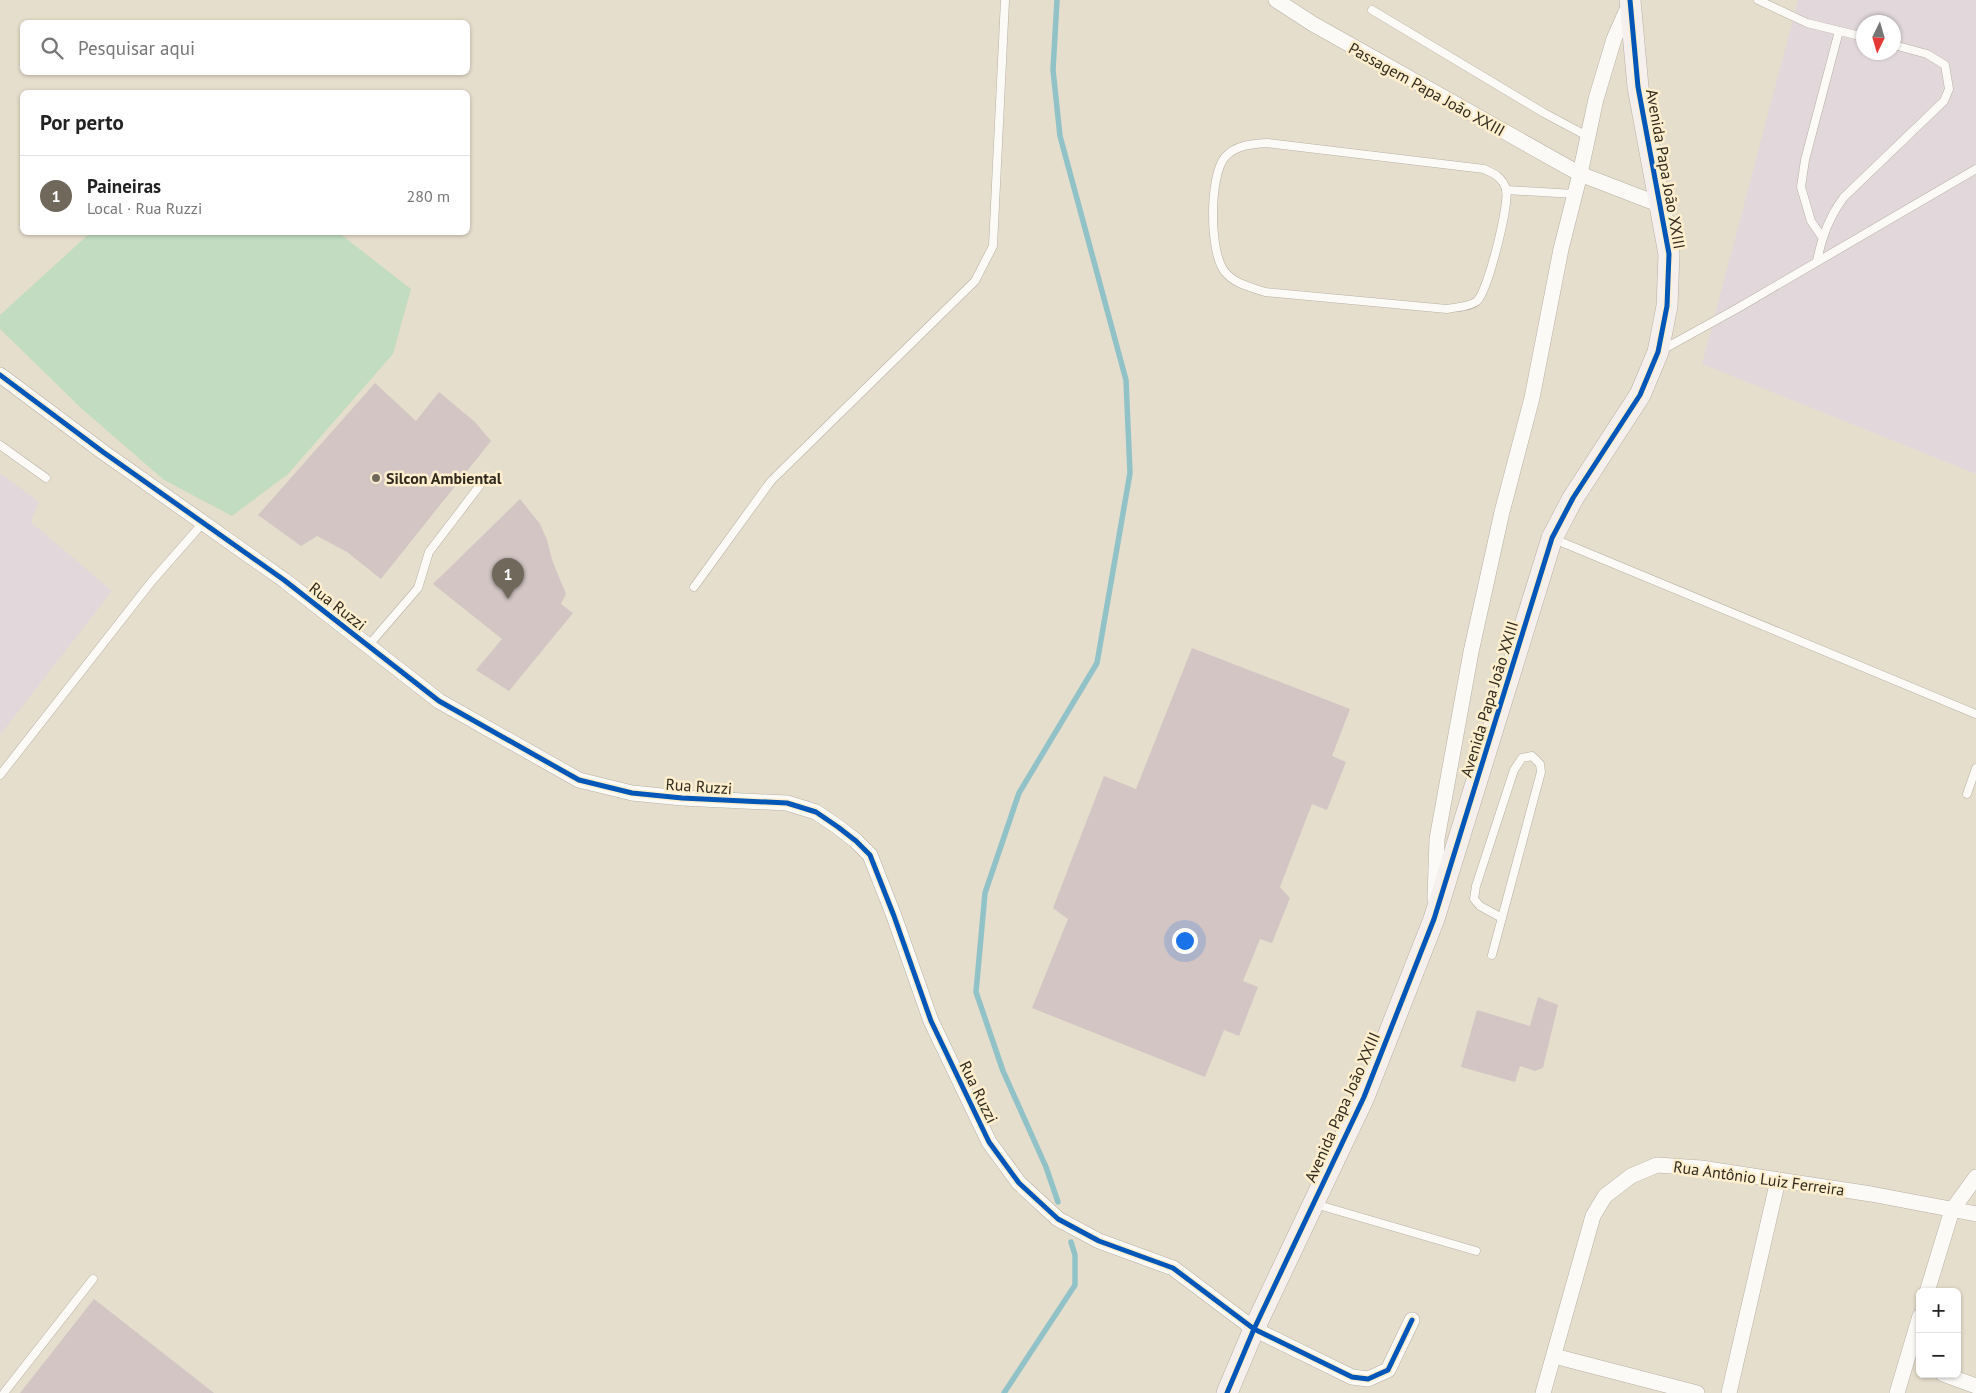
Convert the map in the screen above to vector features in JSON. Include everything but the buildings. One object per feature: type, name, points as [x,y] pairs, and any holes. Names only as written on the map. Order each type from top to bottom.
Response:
[{"type":"street","name":"Passagem Papa João XXIII","points":[[1276,0],[1313,24],[1580,174],[1658,204]]},
{"type":"street","points":[[1434,919],[1437,839],[1471,652],[1502,512],[1532,398],[1561,249],[1580,174],[1587,136],[1614,39],[1629,3]]},
{"type":"street","name":"Avenida Papa João XXIII","points":[[1227,1393],[1254,1329],[1364,1097],[1434,919],[1552,538],[1573,498],[1640,395],[1658,352],[1667,306],[1670,254],[1658,204],[1638,87],[1629,3]]},
{"type":"street","name":"Rua Ruzzi","points":[[0,375],[202,524],[284,580],[439,701],[579,780],[632,793],[786,803],[816,812],[856,841],[870,855],[931,1021],[989,1142],[1019,1183],[1058,1219],[1099,1241],[1173,1268],[1254,1329],[1352,1377],[1368,1379],[1388,1370],[1412,1320]]},
{"type":"street","name":"Rua Antônio Luiz Ferreira","points":[[1543,1393],[1593,1216],[1605,1196],[1630,1176],[1656,1165],[1701,1168],[1871,1194],[1976,1214]]},
{"type":"street","points":[[1928,1288],[1952,1210],[1976,1177]]},
{"type":"street","points":[[1728,1393],[1778,1180]]},
{"type":"street","points":[[1897,1393],[1913,1364],[1918,1333]]},
{"type":"street","points":[[1554,1356],[1697,1393]]},
{"type":"street","points":[[1954,1378],[1976,1386]]},
{"type":"lane","points":[[694,587],[771,481],[975,281],[993,246],[1005,0]]},
{"type":"lane","points":[[1758,0],[1807,23],[1856,35]]},
{"type":"lane","points":[[1372,10],[1544,113],[1587,136]]},
{"type":"lane","points":[[1822,237],[1811,221],[1801,187],[1806,160],[1839,31]]},
{"type":"lane","points":[[1817,261],[1822,237],[1832,214],[1844,197],[1944,101],[1950,89],[1945,65],[1927,54],[1901,47]]},
{"type":"lane","points":[[1267,143],[1484,169],[1499,176],[1506,190],[1506,206],[1485,289],[1477,301],[1464,306],[1447,308],[1265,292],[1240,284],[1224,272],[1215,252],[1212,228],[1217,171],[1225,157],[1237,148],[1251,144],[1267,143]]},
{"type":"lane","points":[[1658,352],[1738,308],[1976,169]]},
{"type":"lane","points":[[1506,190],[1575,194]]},
{"type":"lane","points":[[0,445],[46,478]]},
{"type":"lane","points":[[368,646],[418,588],[429,552],[487,476]]},
{"type":"lane","points":[[0,775],[152,581],[202,524]]},
{"type":"lane","points":[[1552,538],[1976,714]]},
{"type":"lane","points":[[1492,955],[1502,918],[1541,772],[1540,764],[1532,756],[1522,758],[1514,770],[1476,886],[1474,899],[1480,906],[1502,918]]},
{"type":"lane","points":[[1967,794],[1976,768]]},
{"type":"lane","points":[[1313,1203],[1476,1251]]},
{"type":"lane","points":[[4,1393],[93,1279]]},
{"type":"shaded area","points":[[1798,0],[1976,0],[1976,474],[1702,364]]},
{"type":"shaded area","points":[[0,473],[39,502],[31,522],[112,591],[0,735]]},
{"type":"green space","points":[[88,235],[342,235],[411,289],[393,354],[288,474],[232,516],[164,480],[82,409],[0,329],[0,315]]},
{"type":"waterway","points":[[1057,0],[1053,70],[1060,136],[1126,380],[1130,473],[1097,663],[1019,793],[985,893],[976,992],[1003,1071],[1046,1167],[1058,1202]]},
{"type":"waterway","points":[[1004,1393],[1075,1285],[1075,1255],[1071,1242]]},
{"type":"cycle path","points":[[1227,1393],[1254,1329],[1364,1097],[1434,919],[1552,538],[1573,498],[1640,395],[1658,352],[1667,306],[1669,254],[1638,87],[1630,0]]},
{"type":"cycle path","points":[[0,375],[103,452],[284,580],[439,701],[579,780],[632,793],[682,798],[787,803],[816,812],[856,841],[870,855],[931,1021],[989,1142],[1019,1183],[1058,1219],[1099,1241],[1173,1268],[1254,1329],[1352,1377],[1368,1379],[1388,1370],[1412,1320]]},
{"type":"place","name":"Silcon Ambiental","points":[[376,478]]},
{"type":"place","name":"Paineiras","points":[[508,599]]}]
